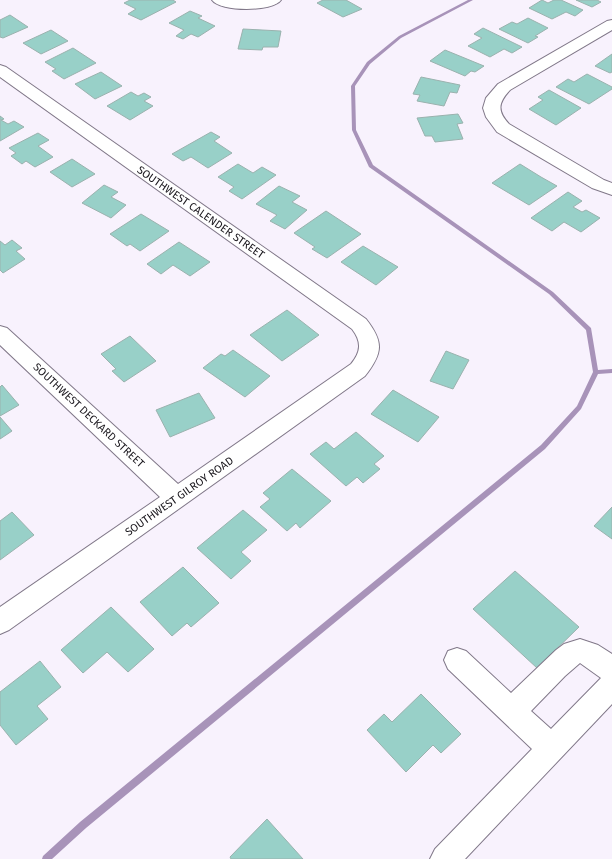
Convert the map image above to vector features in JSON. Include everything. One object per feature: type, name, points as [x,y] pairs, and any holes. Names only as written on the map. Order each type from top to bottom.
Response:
[{"type":"street","points":[[219,0],[232,4],[246,5],[274,0]]},
{"type":"street","points":[[605,187],[503,128],[494,118],[490,110],[492,101],[504,87],[612,24]]},
{"type":"street","name":"SOUTHWEST CALENDER STREET","points":[[0,70],[358,324],[367,334],[370,342],[370,350],[366,361],[358,370]]},
{"type":"street","name":"SOUTHWEST DECKARD STREET","points":[[3,340],[177,498]]},
{"type":"street","name":"SOUTHWEST GILROY ROAD","points":[[0,622],[358,370]]},
{"type":"street","points":[[512,712],[567,655],[580,651],[595,656],[612,670]]},
{"type":"street","points":[[457,660],[551,748]]},
{"type":"street","points":[[445,859],[612,685]]},
{"type":"building","points":[[130,0],[173,0],[176,2],[141,20],[128,14],[136,9],[124,3]]},
{"type":"building","points":[[323,0],[346,0],[362,9],[343,17],[317,3]]},
{"type":"building","points":[[542,0],[548,3],[554,0],[561,0],[583,10],[575,16],[566,12],[552,19],[529,8]]},
{"type":"building","points":[[576,0],[597,0],[601,2],[592,7]]},
{"type":"building","points":[[190,11],[202,16],[198,18],[215,26],[198,37],[191,34],[183,39],[176,36],[184,30],[169,23]]},
{"type":"building","points":[[10,15],[28,27],[3,38],[0,37],[0,20]]},
{"type":"building","points":[[528,18],[548,28],[535,36],[538,37],[528,43],[499,29],[512,22],[517,24]]},
{"type":"building","points":[[483,28],[522,47],[512,53],[504,49],[490,57],[468,46],[482,38],[474,34]]},
{"type":"building","points":[[243,29],[281,31],[278,47],[263,47],[262,50],[238,49]]},
{"type":"building","points":[[51,30],[68,41],[41,54],[23,43]]},
{"type":"building","points":[[73,48],[96,63],[64,79],[52,71],[56,69],[45,62]]},
{"type":"building","points":[[445,50],[484,66],[475,72],[471,71],[465,76],[430,61]]},
{"type":"building","points":[[612,54],[612,72],[610,73],[595,66]]},
{"type":"building","points":[[101,72],[122,86],[95,99],[75,84]]},
{"type":"building","points":[[587,74],[612,87],[612,89],[589,104],[556,87],[568,79],[574,82]]},
{"type":"building","points":[[421,77],[460,85],[457,93],[450,92],[444,106],[417,101],[420,95],[413,94]]},
{"type":"building","points":[[549,90],[581,108],[556,125],[529,109],[543,100],[538,97]]},
{"type":"building","points":[[131,92],[138,96],[144,93],[151,97],[144,101],[153,106],[130,120],[107,106]]},
{"type":"building","points":[[458,114],[463,123],[457,124],[463,139],[435,142],[432,136],[425,136],[417,118]]},
{"type":"building","points":[[0,116],[4,119],[1,120],[8,124],[14,121],[24,127],[0,141]]},
{"type":"building","points":[[211,132],[220,137],[214,141],[232,153],[208,168],[191,157],[183,161],[172,154]]},
{"type":"building","points":[[38,133],[49,140],[38,146],[53,157],[35,167],[26,161],[22,164],[11,156],[16,153],[9,148]]},
{"type":"building","points":[[72,159],[95,174],[72,187],[50,172]]},
{"type":"building","points":[[238,164],[253,173],[262,167],[276,175],[242,199],[229,191],[234,187],[218,177]]},
{"type":"building","points":[[520,164],[557,186],[529,205],[492,183]]},
{"type":"building","points":[[104,185],[118,192],[111,197],[126,205],[111,218],[82,203]]},
{"type":"building","points":[[279,186],[300,196],[292,202],[307,210],[285,229],[270,221],[277,215],[256,204]]},
{"type":"building","points":[[568,192],[582,201],[573,207],[582,212],[586,210],[600,218],[581,232],[564,222],[552,231],[531,218]]},
{"type":"building","points":[[326,211],[361,234],[327,258],[312,249],[315,247],[294,233]]},
{"type":"building","points":[[141,214],[169,231],[140,251],[130,244],[127,246],[110,234]]},
{"type":"building","points":[[12,240],[22,248],[16,251],[25,259],[3,273],[0,270],[0,241],[5,245]]},
{"type":"building","points":[[179,242],[210,262],[190,276],[173,265],[161,274],[147,264]]},
{"type":"building","points":[[363,246],[398,267],[376,285],[341,262]]},
{"type":"building","points":[[287,310],[319,335],[282,361],[250,335]]},
{"type":"building","points":[[130,336],[156,361],[124,382],[112,371],[116,369],[101,354]]},
{"type":"building","points":[[233,350],[270,376],[245,397],[203,368],[221,354],[225,356]]},
{"type":"building","points":[[446,351],[469,360],[453,389],[430,381]]},
{"type":"building","points":[[2,385],[19,405],[0,416],[0,387]]},
{"type":"building","points":[[393,390],[439,417],[418,442],[371,414]]},
{"type":"building","points":[[199,393],[215,418],[170,437],[156,410]]},
{"type":"building","points":[[0,417],[12,431],[0,439]]},
{"type":"building","points":[[356,432],[384,456],[374,464],[380,469],[363,483],[357,477],[346,486],[310,454],[326,442],[334,449]]},
{"type":"building","points":[[292,469],[331,501],[300,528],[296,523],[287,531],[260,507],[270,499],[263,493]]},
{"type":"building","points":[[612,507],[612,539],[594,526]]},
{"type":"building","points":[[243,510],[267,530],[241,552],[251,561],[231,579],[197,548]]},
{"type":"building","points":[[12,512],[34,535],[0,560],[0,521]]},
{"type":"building","points":[[183,567],[219,603],[191,627],[187,623],[172,636],[140,602]]},
{"type":"building","points":[[515,571],[579,627],[537,668],[473,609]]},
{"type":"building","points":[[111,607],[154,649],[128,672],[107,652],[83,673],[61,650]]},
{"type":"building","points":[[40,661],[61,687],[37,706],[48,719],[16,745],[0,725],[0,692]]},
{"type":"building","points":[[421,694],[461,734],[441,753],[433,745],[406,772],[367,730],[384,714],[392,722]]},
{"type":"building","points":[[267,819],[303,859],[231,859],[230,857]]},
{"type":"waterway","points":[[471,0],[400,37],[368,63],[353,86],[354,130],[371,166],[551,293],[589,329],[596,372]]},
{"type":"waterway","points":[[596,372],[612,371]]},
{"type":"waterway","points":[[46,859],[83,825],[543,447],[579,407],[596,372]]}]
